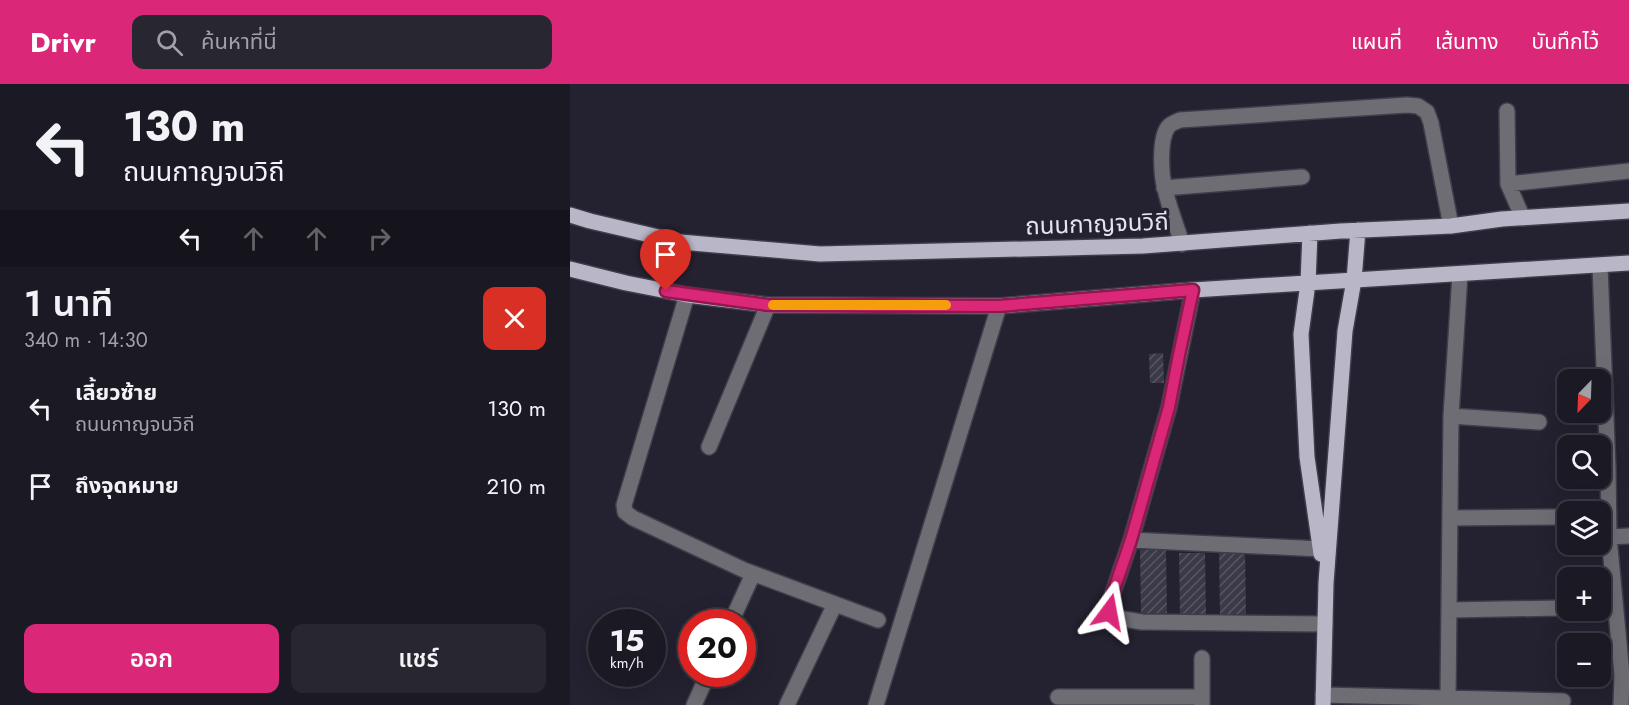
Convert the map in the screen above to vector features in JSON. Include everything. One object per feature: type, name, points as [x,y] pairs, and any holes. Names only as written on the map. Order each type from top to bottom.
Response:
[{"type":"main road","name":"ถนนกาญจนวิถี","points":[[570,215],[680,242],[820,254],[1182,244],[1310,233],[1451,226],[1523,218],[1629,211]]},
{"type":"main road","points":[[1323,700],[1326,583],[1345,331],[1354,280],[1358,230]]},
{"type":"main road","points":[[1310,233],[1308,283],[1301,334],[1308,457],[1326,583]]},
{"type":"main road","points":[[570,268],[626,283],[687,295],[768,305],[999,306],[1193,290],[1629,263]]},
{"type":"street","points":[[1182,244],[1164,188],[1162,151],[1167,128],[1180,120],[1418,106],[1427,112],[1431,123],[1451,226]]},
{"type":"street","points":[[1507,111],[1508,184],[1523,218]]},
{"type":"street","points":[[1508,184],[1629,171]]},
{"type":"street","points":[[1164,188],[1302,177]]},
{"type":"street","points":[[1600,266],[1608,501]]},
{"type":"street","points":[[1448,698],[1450,416],[1460,274]]},
{"type":"street","points":[[1193,290],[1169,407],[1131,540],[1109,604],[1109,612],[1117,618],[1142,622],[1325,624]]},
{"type":"street","points":[[687,295],[624,505],[625,512],[643,523],[753,574],[878,620]]},
{"type":"street","points":[[709,447],[768,305]]},
{"type":"street","points":[[876,705],[999,306]]},
{"type":"street","points":[[1450,416],[1539,422]]},
{"type":"street","points":[[1450,518],[1557,517]]},
{"type":"street","points":[[1611,537],[1629,536]]},
{"type":"street","points":[[1131,540],[1321,549]]},
{"type":"street","points":[[1611,548],[1622,607],[1626,675],[1621,705]]},
{"type":"street","points":[[737,609],[753,574]]},
{"type":"street","points":[[787,705],[835,604]]},
{"type":"street","points":[[1449,610],[1557,608]]},
{"type":"street","points":[[1059,697],[1202,701],[1202,658]]},
{"type":"street","points":[[694,705],[702,687]]},
{"type":"street","points":[[1323,700],[1448,698],[1563,701]]},
{"type":"building","points":[[1163,353],[1164,383],[1150,383],[1149,354]]},
{"type":"building","points":[[1140,550],[1166,550],[1167,613],[1141,614]]},
{"type":"building","points":[[1219,551],[1245,551],[1246,614],[1220,615]]},
{"type":"building","points":[[1179,553],[1205,553],[1206,616],[1180,616]]},
{"type":"slow traffic","points":[[773,305],[946,305]]},
{"type":"route","points":[[666,291],[768,305],[999,306],[1193,290],[1169,407],[1131,540],[1109,604],[1109,612]]}]
